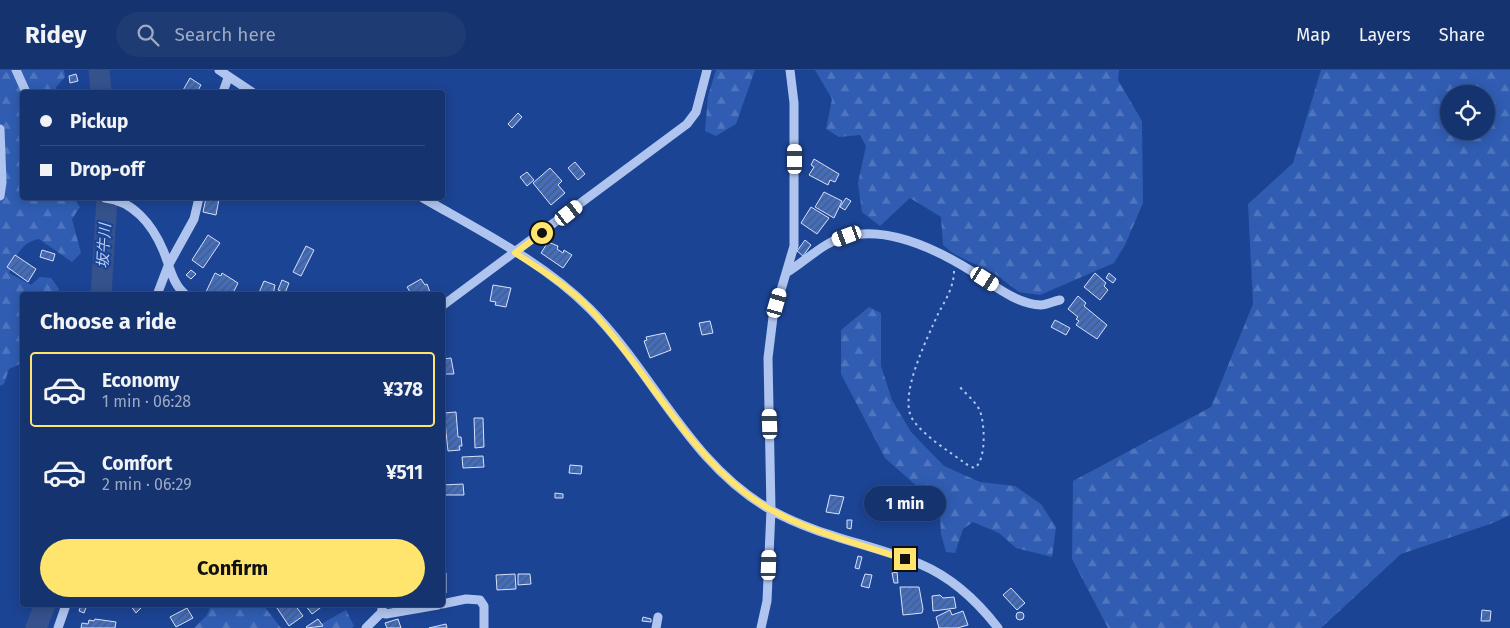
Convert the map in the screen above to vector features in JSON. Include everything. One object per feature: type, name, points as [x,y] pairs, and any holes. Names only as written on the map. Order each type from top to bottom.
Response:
[{"type":"street","points":[[16,70],[25,90]]},
{"type":"street","points":[[219,70],[228,78],[249,90]]},
{"type":"street","points":[[445,304],[687,124],[696,112],[707,70]]},
{"type":"street","points":[[762,628],[767,601],[771,510],[768,358],[773,317],[794,246],[794,112],[790,70]]},
{"type":"street","points":[[224,90],[228,78]]},
{"type":"street","points":[[0,129],[2,182],[0,196]]},
{"type":"street","points":[[120,200],[131,207],[145,220],[163,249],[178,289],[182,292]]},
{"type":"street","points":[[158,292],[168,266],[194,219],[199,200]]},
{"type":"street","points":[[427,200],[515,253],[564,286],[589,309],[633,360],[705,455],[745,493],[771,510],[833,536],[921,565],[951,582],[974,601],[998,628]]},
{"type":"street","points":[[786,273],[831,242],[847,236],[868,233],[890,236],[929,249],[1011,296],[1042,305],[1060,300]]},
{"type":"street","points":[[445,603],[466,599],[480,600],[484,606],[484,628]]},
{"type":"street","points":[[58,628],[65,607]]},
{"type":"street","points":[[366,628],[382,609],[386,614],[426,607]]},
{"type":"street","points":[[656,628],[658,617]]},
{"type":"path","points":[[954,262],[954,278],[949,292],[924,344],[912,378],[909,406],[913,420],[923,431],[974,468],[981,462],[983,454],[982,424],[979,409],[958,385]]},
{"type":"green space","points":[[0,70],[64,70],[65,77],[56,87],[57,90],[20,90],[20,200],[76,201],[80,207],[72,219],[81,253],[72,262],[39,239],[23,247],[17,256],[9,273],[31,285],[40,277],[51,278],[59,289],[58,292],[20,292],[20,364],[9,369],[4,384],[0,386]]},
{"type":"green space","points":[[716,70],[755,70],[736,124],[716,136],[705,131],[708,96]]},
{"type":"green space","points":[[815,70],[1119,70],[1118,80],[1142,121],[1143,203],[1125,245],[1114,263],[1040,295],[1019,292],[995,274],[954,254],[943,245],[941,217],[910,198],[880,226],[862,212],[858,183],[866,146],[860,135],[839,137],[826,129],[832,99]]},
{"type":"green space","points":[[1321,70],[1510,70],[1510,515],[1493,523],[1401,554],[1321,628],[1108,628],[1072,559],[1073,481],[1211,407],[1253,304],[1248,204],[1293,163]]},
{"type":"green space","points":[[869,307],[881,313],[881,366],[892,400],[911,432],[944,466],[980,482],[1015,486],[1041,504],[1056,527],[1052,557],[1016,548],[999,533],[973,522],[963,529],[955,553],[946,552],[941,534],[940,516],[919,488],[885,458],[841,374],[841,330]]},
{"type":"green space","points":[[210,607],[265,607],[281,628],[194,628],[207,615]]},
{"type":"green space","points":[[346,610],[354,626],[352,628],[314,628]]},
{"type":"building","points":[[76,74],[78,81],[70,83],[69,76]]},
{"type":"building","points":[[190,78],[201,85],[198,90],[183,90]]},
{"type":"building","points":[[518,113],[522,117],[512,128],[508,124]]},
{"type":"building","points":[[814,159],[839,174],[835,182],[830,180],[828,185],[809,175],[814,167],[811,165]]},
{"type":"building","points":[[575,162],[585,174],[578,180],[568,168]]},
{"type":"building","points":[[550,168],[562,181],[558,185],[565,193],[551,205],[533,183]]},
{"type":"building","points":[[527,172],[534,180],[527,186],[520,177]]},
{"type":"building","points":[[824,192],[842,201],[834,218],[815,207]]},
{"type":"building","points":[[846,198],[851,201],[845,210],[840,207]]},
{"type":"building","points":[[206,200],[219,200],[216,215],[203,212]]},
{"type":"building","points":[[811,207],[829,218],[817,234],[801,223]]},
{"type":"building","points":[[208,235],[220,243],[203,268],[192,260]]},
{"type":"building","points":[[805,240],[811,245],[803,256],[797,251]]},
{"type":"building","points":[[548,242],[558,246],[557,249],[563,253],[564,250],[572,255],[563,268],[541,253]]},
{"type":"building","points":[[306,246],[314,250],[301,276],[293,272]]},
{"type":"building","points":[[42,250],[55,254],[53,261],[40,257]]},
{"type":"building","points":[[15,255],[36,269],[28,282],[7,267]]},
{"type":"building","points":[[191,270],[196,274],[191,279],[186,275]]},
{"type":"building","points":[[215,273],[221,276],[222,273],[238,283],[234,292],[206,292]]},
{"type":"building","points":[[1095,273],[1106,283],[1104,286],[1108,290],[1100,300],[1084,287]]},
{"type":"building","points":[[1109,273],[1116,279],[1113,283],[1106,278]]},
{"type":"building","points":[[421,279],[425,285],[427,284],[430,292],[410,292],[407,287]]},
{"type":"building","points":[[282,280],[289,283],[285,292],[278,290]]},
{"type":"building","points":[[264,281],[275,285],[274,292],[259,292]]},
{"type":"building","points":[[493,285],[511,288],[506,307],[495,305],[496,302],[490,301]]},
{"type":"building","points":[[1078,296],[1086,303],[1084,306],[1107,325],[1097,339],[1076,325],[1079,321],[1076,319],[1078,317],[1068,309]]},
{"type":"building","points":[[1055,320],[1070,328],[1066,335],[1051,327]]},
{"type":"building","points":[[710,321],[713,333],[702,335],[699,323]]},
{"type":"building","points":[[665,333],[671,350],[650,358],[644,341],[647,340],[646,337]]},
{"type":"building","points":[[451,358],[454,374],[445,374],[445,359]]},
{"type":"building","points":[[456,412],[458,437],[461,437],[462,446],[459,446],[460,450],[448,451],[445,413]]},
{"type":"building","points":[[474,418],[483,418],[484,447],[475,448]]},
{"type":"building","points":[[483,456],[484,467],[463,468],[462,457]]},
{"type":"building","points":[[570,465],[582,466],[581,474],[569,473]]},
{"type":"building","points":[[463,484],[464,495],[445,495],[445,485]]},
{"type":"building","points":[[555,493],[563,494],[563,498],[555,498]]},
{"type":"building","points":[[830,495],[844,497],[839,514],[826,512]]},
{"type":"building","points":[[847,520],[852,520],[851,529],[847,528]]},
{"type":"building","points":[[858,556],[862,557],[859,569],[855,568]]},
{"type":"building","points":[[897,572],[898,583],[894,583],[892,573]]},
{"type":"building","points":[[445,573],[446,573],[445,593]]},
{"type":"building","points":[[515,574],[516,589],[497,590],[496,575]]},
{"type":"building","points":[[518,574],[530,574],[531,584],[518,585]]},
{"type":"building","points":[[865,574],[872,575],[869,588],[861,586]]},
{"type":"building","points":[[900,587],[919,587],[922,613],[903,615]]},
{"type":"building","points":[[1011,588],[1025,603],[1017,610],[1003,595]]},
{"type":"building","points":[[940,595],[943,598],[954,597],[956,608],[933,611],[932,596]]},
{"type":"building","points":[[80,607],[86,607],[84,613],[79,611]]},
{"type":"building","points":[[132,607],[142,607],[136,613]]},
{"type":"building","points":[[276,607],[296,607],[303,616],[289,626]]},
{"type":"building","points":[[307,607],[321,607],[312,614]]},
{"type":"building","points":[[187,608],[193,618],[176,627],[170,617]]},
{"type":"building","points":[[950,610],[952,615],[963,611],[968,625],[957,628],[939,628],[936,617]]},
{"type":"building","points":[[1482,610],[1491,611],[1490,621],[1481,621]]},
{"type":"building","points":[[1020,612],[1024,616],[1020,620],[1016,616]]},
{"type":"building","points":[[643,617],[651,619],[651,622],[642,621]]},
{"type":"building","points":[[95,619],[116,622],[115,628],[81,628],[82,623],[88,624],[89,620],[94,621]]},
{"type":"building","points":[[318,619],[323,626],[306,627]]},
{"type":"building","points":[[398,619],[401,628],[387,628],[385,623]]},
{"type":"building","points":[[446,624],[447,628],[429,628]]},
{"type":"waterway","name":"坂牛川","points":[[99,70],[101,90]]},
{"type":"waterway","name":"坂牛川","points":[[101,292],[107,200]]},
{"type":"waterway","name":"坂牛川","points":[[36,628],[44,607]]},
{"type":"route","points":[[542,233],[515,253],[543,270],[564,286],[609,330],[705,455],[726,477],[745,493],[771,510],[833,536],[905,559]]}]
